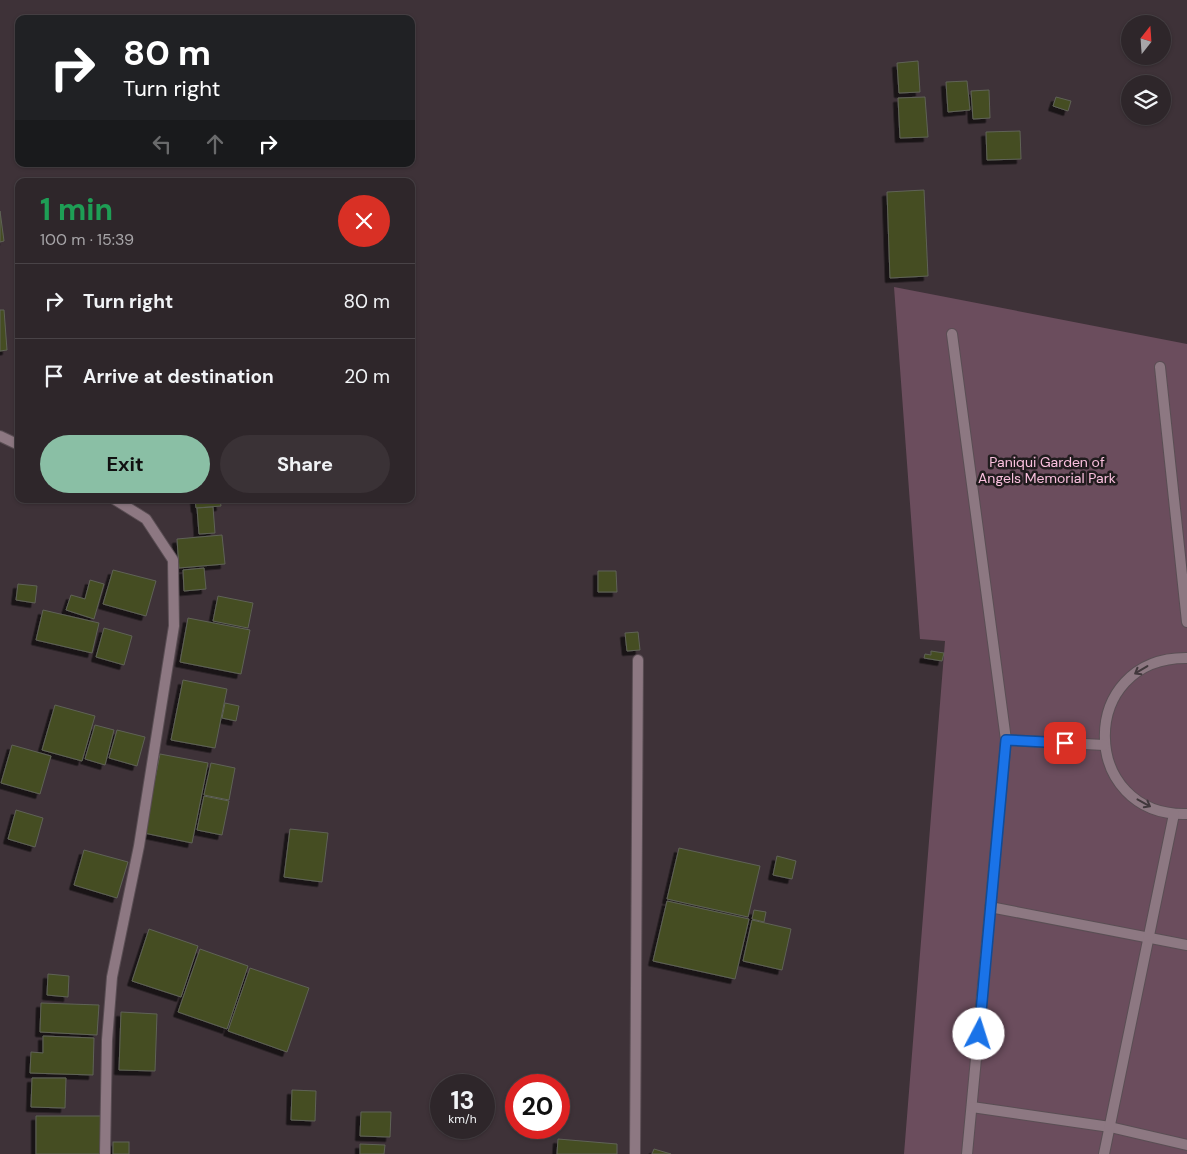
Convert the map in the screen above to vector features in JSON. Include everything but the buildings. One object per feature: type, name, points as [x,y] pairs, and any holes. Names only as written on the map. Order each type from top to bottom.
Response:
[{"type":"street","points":[[952,334],[1006,740],[967,1154]]},
{"type":"street","points":[[1160,367],[1187,622]]},
{"type":"street","points":[[0,436],[15,443]]},
{"type":"street","points":[[105,1154],[107,1040],[112,977],[139,846],[174,626],[173,560],[146,519],[120,503]]},
{"type":"street","points":[[1187,658],[1173,658],[1156,662],[1140,669],[1126,680],[1115,694],[1108,710],[1104,727],[1104,745],[1108,762],[1116,778],[1127,792],[1149,806],[1174,814],[1187,814]]},
{"type":"street","points":[[635,1154],[638,660]]},
{"type":"street","points":[[1006,740],[1104,745]]},
{"type":"street","points":[[1104,1154],[1174,814]]},
{"type":"street","points":[[990,907],[1149,936],[1187,945]]},
{"type":"street","points":[[972,1107],[1110,1127],[1187,1145]]},
{"type":"green space","name":"Paniqui Garden of Angels Memorial Park","points":[[894,287],[1187,344],[1187,1154],[904,1154],[945,641],[920,639]]},
{"type":"route","points":[[979,1034],[1006,740],[1065,743]]}]
